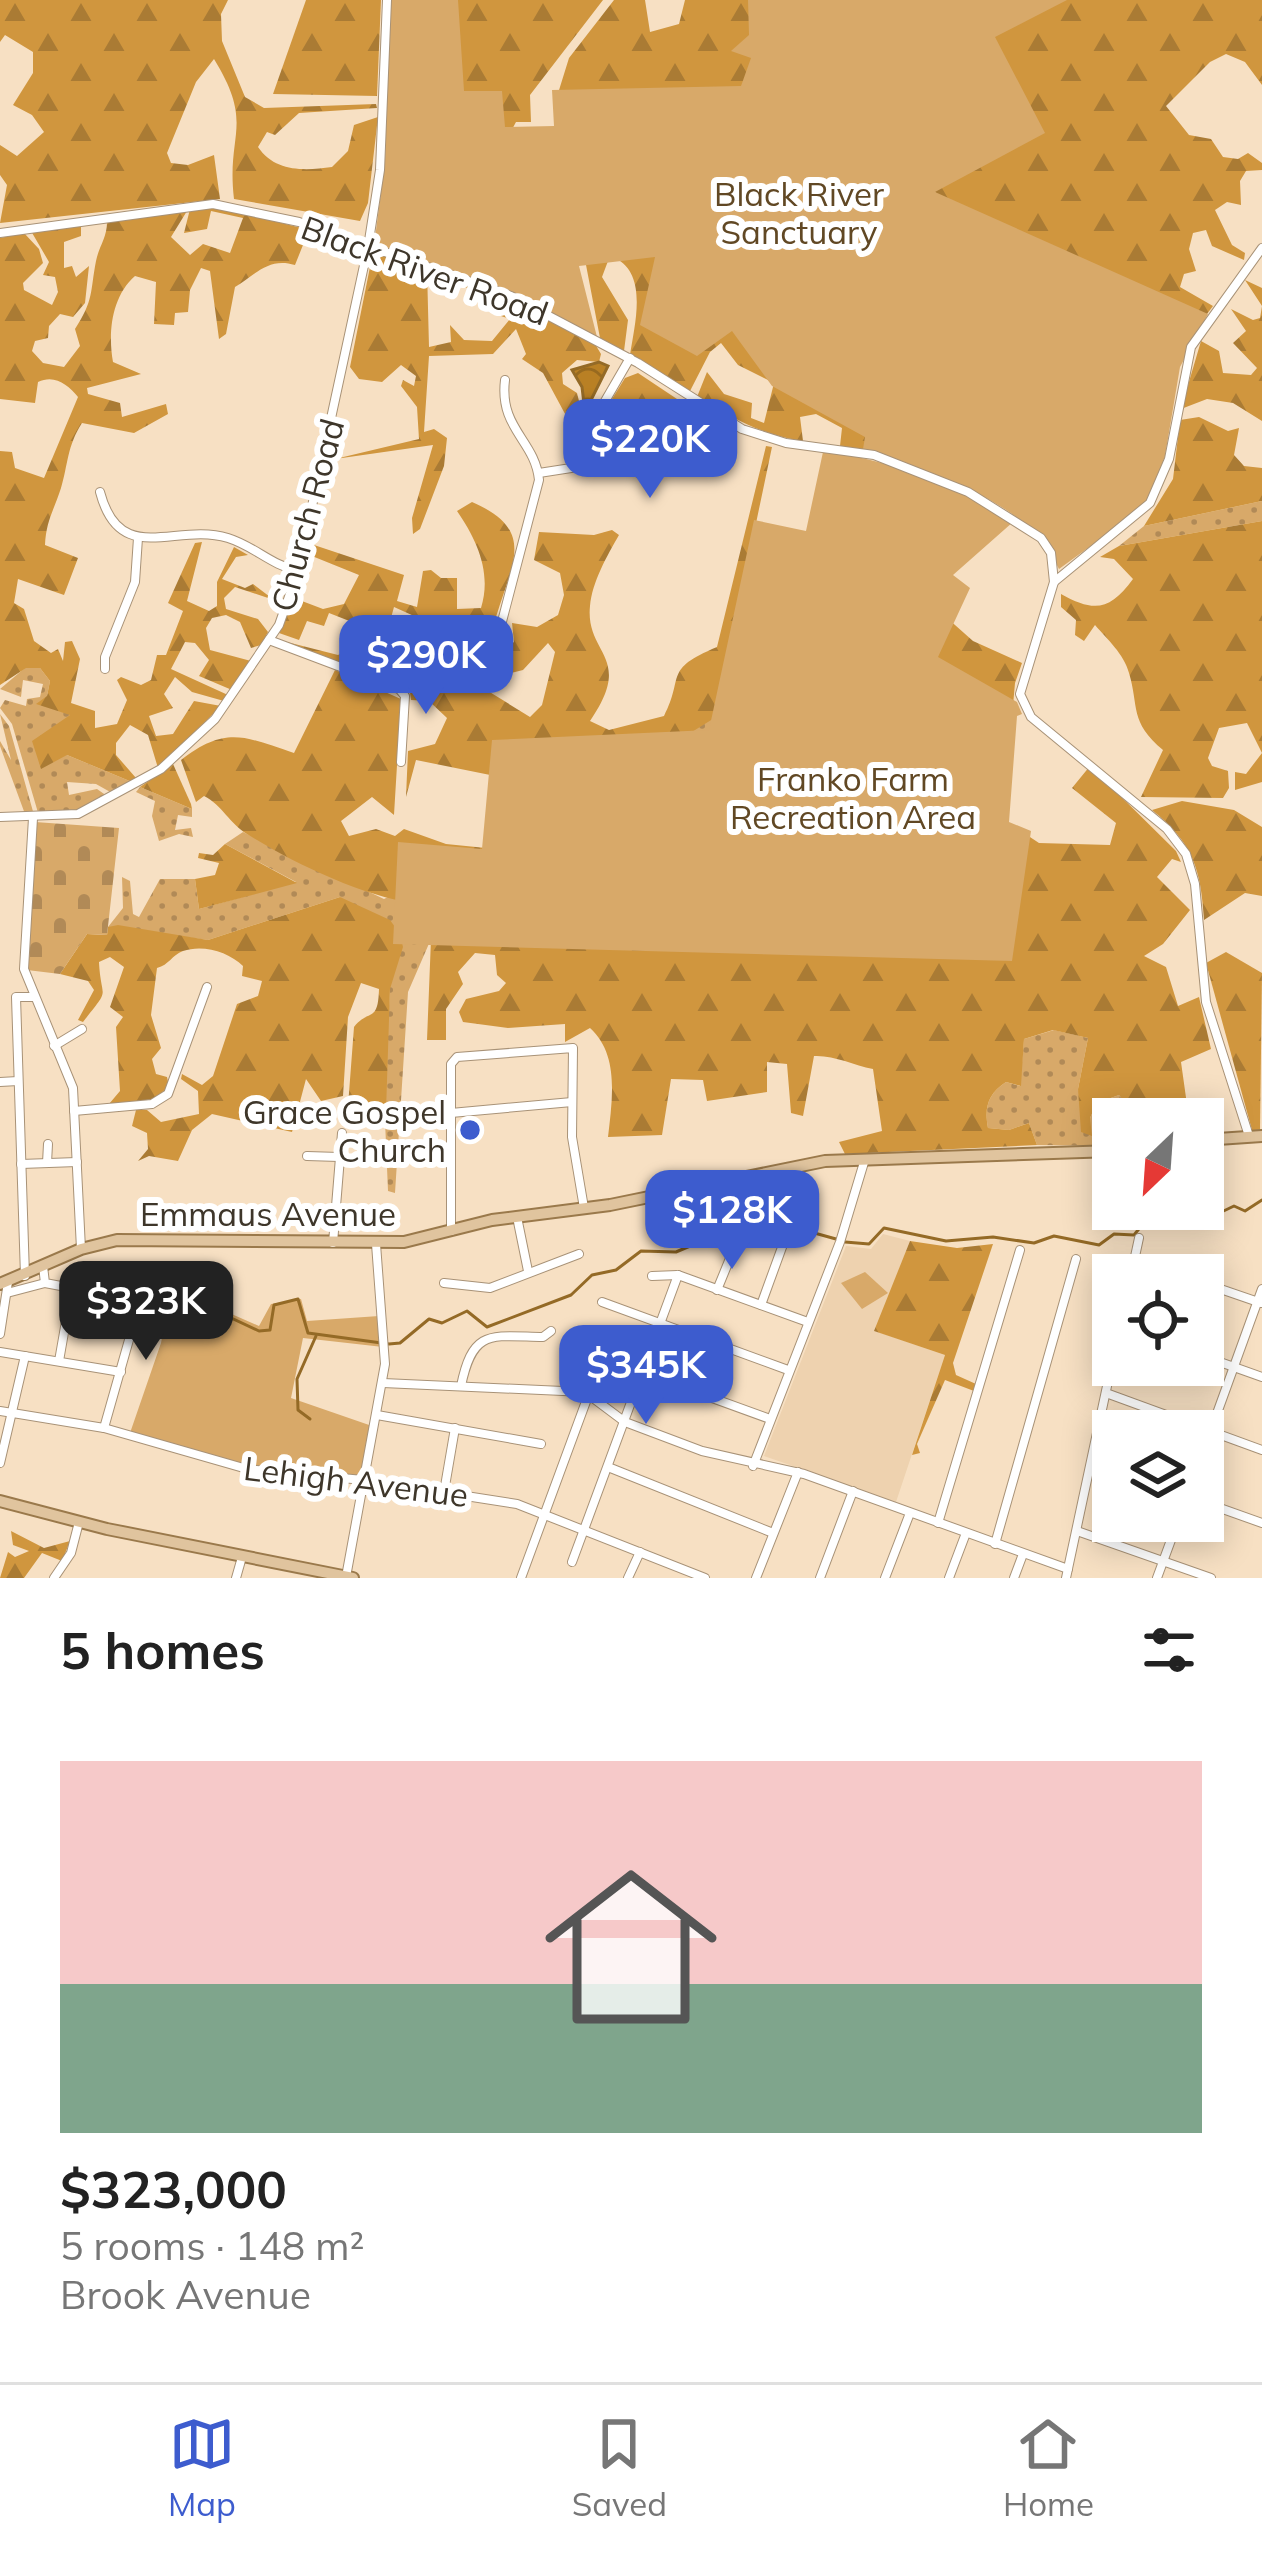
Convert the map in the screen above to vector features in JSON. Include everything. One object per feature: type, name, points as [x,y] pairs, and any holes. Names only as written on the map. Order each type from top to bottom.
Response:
[{"type":"main road","points":[[1224,1138],[1256,1136]]},
{"type":"main road","name":"Emmaus Avenue","points":[[5,1286],[81,1249],[134,1239],[376,1244],[802,1165],[1092,1151]]},
{"type":"main road","points":[[0,1501],[350,1578]]},
{"type":"street","name":"Church Road","points":[[0,817],[78,814],[160,769],[215,719],[269,640],[298,571],[368,247],[381,151],[387,0]]},
{"type":"street","name":"Black River Road","points":[[0,233],[220,204],[299,222],[512,296],[630,358],[703,406],[773,440],[874,455],[968,492],[1041,538],[1051,554],[1054,582]]},
{"type":"street","points":[[1256,1136],[1206,1002],[1195,884],[1186,854],[1168,829],[1022,703],[1027,659],[1054,582],[1150,503],[1168,459],[1191,347],[1262,248]]},
{"type":"street","points":[[605,461],[601,408],[630,358]]},
{"type":"street","points":[[499,633],[539,473],[506,413],[505,380]]},
{"type":"street","points":[[539,473],[605,461],[631,464],[650,479],[703,406]]},
{"type":"street","points":[[100,492],[115,526],[138,538],[218,536],[298,571]]},
{"type":"street","points":[[105,669],[105,657],[135,582],[138,538]]},
{"type":"street","points":[[269,640],[399,689],[405,695],[401,762]]},
{"type":"street","points":[[33,818],[24,969],[70,1079],[81,1249]]},
{"type":"street","points":[[74,1111],[152,1104],[168,1094],[207,987]]},
{"type":"street","points":[[25,1276],[16,997],[33,998]]},
{"type":"street","points":[[54,1046],[82,1029]]},
{"type":"street","points":[[452,1231],[452,1060],[572,1048],[572,1102],[584,1208]]},
{"type":"street","points":[[0,1082],[18,1081]]},
{"type":"street","points":[[451,1113],[572,1102]]},
{"type":"street","points":[[333,1244],[342,1133]]},
{"type":"street","points":[[47,1163],[48,1144]]},
{"type":"street","points":[[307,1156],[339,1157]]},
{"type":"street","points":[[753,1466],[805,1322],[841,1240],[865,1159]]},
{"type":"street","points":[[21,1164],[77,1162]]},
{"type":"street","points":[[517,1216],[528,1271]]},
{"type":"street","points":[[1135,1254],[1138,1238]]},
{"type":"street","points":[[760,1305],[785,1239]]},
{"type":"street","points":[[350,1578],[383,1383],[385,1344],[376,1244]]},
{"type":"street","points":[[938,1523],[1020,1250]]},
{"type":"street","points":[[717,1290],[733,1251]]},
{"type":"street","points":[[445,1283],[487,1288],[579,1254]]},
{"type":"street","points":[[995,1544],[1076,1259]]},
{"type":"street","points":[[44,1266],[46,1282]]},
{"type":"street","points":[[652,1276],[678,1275],[805,1322]]},
{"type":"street","points":[[572,1562],[678,1275]]},
{"type":"street","points":[[0,1334],[5,1286],[46,1282],[140,1300],[104,1429]]},
{"type":"street","points":[[58,1361],[72,1287]]},
{"type":"street","points":[[1218,1410],[1262,1289]]},
{"type":"street","points":[[1224,1290],[1260,1303]]},
{"type":"street","points":[[602,1302],[788,1370]]},
{"type":"street","points":[[461,1386],[468,1356],[480,1341],[497,1336],[543,1337],[551,1331]]},
{"type":"street","points":[[0,1352],[121,1372]]},
{"type":"street","points":[[0,1463],[25,1356]]},
{"type":"street","points":[[521,1578],[602,1358],[770,1419]]},
{"type":"street","points":[[1224,1363],[1262,1377]]},
{"type":"street","points":[[383,1383],[589,1394],[625,1422],[753,1466],[798,1472],[1067,1574],[1107,1386]]},
{"type":"street","points":[[1106,1393],[1151,1410]]},
{"type":"street","name":"Lehigh Avenue","points":[[0,1411],[104,1429],[247,1469],[444,1492],[546,1514],[705,1578]]},
{"type":"street","points":[[376,1415],[541,1444]]},
{"type":"street","points":[[444,1492],[455,1428]]},
{"type":"street","points":[[1224,1437],[1262,1450]]},
{"type":"street","points":[[608,1467],[773,1533]]},
{"type":"street","points":[[756,1578],[798,1472]]},
{"type":"street","points":[[820,1578],[853,1491]]},
{"type":"street","points":[[1224,1509],[1262,1523]]},
{"type":"street","points":[[885,1578],[910,1513]]},
{"type":"street","points":[[54,1578],[71,1553],[79,1522]]},
{"type":"street","points":[[1077,1531],[1211,1578]]},
{"type":"street","points":[[950,1578],[966,1534]]},
{"type":"street","points":[[1157,1578],[1170,1542]]},
{"type":"street","points":[[628,1578],[640,1552]]},
{"type":"street","points":[[1014,1578],[1023,1554]]},
{"type":"street","points":[[236,1578],[242,1557]]},
{"type":"shaded area","points":[[883,1234],[910,1241],[875,1331],[945,1355],[896,1502],[764,1456],[846,1246],[871,1249]]},
{"type":"green space","points":[[0,0],[228,0],[221,14],[222,41],[245,97],[264,108],[376,104],[377,108],[299,113],[275,135],[267,132],[258,147],[282,165],[332,167],[348,151],[354,125],[378,117],[368,203],[360,221],[234,199],[236,115],[214,59],[196,82],[167,153],[171,163],[188,165],[214,155],[220,199],[0,223],[7,185],[0,175],[0,145],[17,156],[44,132],[32,115],[13,105],[33,73],[33,52],[5,35],[0,42]]},
{"type":"green space","points":[[306,0],[381,0],[377,96],[273,94]]},
{"type":"green space","name":"Black River Sanctuary","points":[[390,0],[458,0],[464,91],[502,91],[505,127],[554,126],[552,90],[741,86],[751,58],[731,51],[749,35],[748,0],[1067,0],[995,37],[1045,133],[935,192],[1208,314],[1180,367],[1165,456],[1143,508],[1059,569],[1024,523],[1000,506],[947,480],[863,449],[865,437],[772,386],[732,331],[697,356],[640,325],[655,257],[579,266],[597,337],[506,292],[374,246],[385,161]]},
{"type":"green space","points":[[394,0],[603,0],[530,95],[531,122],[516,122],[509,135],[389,158]]},
{"type":"green space","points":[[614,0],[645,0],[650,32],[679,24],[685,0],[832,0],[965,485],[840,446],[842,428],[816,414],[800,417],[803,441],[761,430],[710,405],[697,397],[707,372],[724,394],[752,403],[751,418],[764,423],[774,383],[738,365],[721,343],[710,352],[689,393],[630,355],[636,287],[625,265],[615,258],[608,261],[602,277],[628,320],[624,351],[600,338],[555,103],[569,58]]},
{"type":"green space","points":[[871,0],[1262,0],[1262,85],[1245,62],[1226,54],[1210,62],[1166,106],[1189,135],[1211,139],[1223,157],[1238,159],[1248,153],[1262,163],[1262,170],[1246,171],[1240,181],[1241,205],[1227,202],[1215,210],[1232,245],[1245,253],[1244,260],[1212,246],[1206,230],[1193,233],[1189,249],[1196,271],[1184,274],[1180,287],[1213,306],[1189,338],[1100,538],[917,154]]},
{"type":"green space","points":[[221,207],[309,230],[295,265],[270,265],[235,287],[226,334],[219,339],[210,271],[201,268],[190,290],[188,312],[175,313],[174,325],[154,324],[156,282],[135,276],[127,285],[113,316],[113,362],[141,374],[87,388],[88,394],[120,403],[122,417],[166,404],[168,414],[134,433],[82,423],[45,545],[78,558],[64,595],[18,579],[14,603],[24,609],[34,641],[51,653],[58,649],[63,661],[65,642],[72,641],[80,659],[71,703],[95,711],[95,728],[117,724],[127,700],[117,680],[121,677],[141,685],[151,680],[157,655],[166,655],[183,611],[168,603],[195,543],[202,542],[187,601],[209,611],[217,606],[217,582],[234,547],[248,555],[236,557],[222,579],[245,588],[253,584],[274,600],[235,587],[224,598],[226,609],[258,619],[268,632],[261,645],[251,648],[240,622],[226,615],[212,618],[206,628],[210,650],[251,661],[232,690],[199,676],[209,660],[195,643],[185,642],[171,669],[228,695],[224,701],[192,692],[175,677],[164,694],[173,708],[149,716],[156,736],[173,734],[194,701],[221,706],[158,768],[148,735],[130,725],[116,743],[116,755],[136,778],[132,782],[67,755],[41,769],[32,741],[70,715],[36,704],[47,696],[50,681],[40,668],[26,668],[0,685],[0,451],[12,452],[15,468],[44,478],[78,397],[50,379],[38,382],[35,403],[0,399],[0,238],[24,233],[39,249],[43,263],[23,283],[24,290],[52,305],[58,292],[55,277],[43,275],[49,262],[31,231],[81,226],[81,236],[64,242],[64,268],[72,266],[76,277],[89,266],[85,303],[73,317],[60,314],[49,326],[48,338],[35,341],[32,351],[43,363],[64,367],[80,346],[75,329],[88,303],[107,222],[187,211],[171,237],[190,255],[203,244],[230,253],[243,218],[211,211],[207,229],[184,233],[190,209]]},
{"type":"green space","points":[[373,252],[427,269],[429,347],[451,342],[450,325],[464,340],[492,341],[510,319],[501,316],[497,298],[450,282],[451,277],[531,307],[595,344],[601,354],[599,362],[577,360],[562,373],[563,384],[577,393],[582,413],[571,425],[543,373],[522,359],[526,354],[516,329],[493,354],[429,356],[424,432],[434,429],[447,438],[444,466],[420,529],[413,534],[412,518],[433,445],[335,459],[419,439],[417,407],[401,386],[403,380],[414,386],[416,376],[401,365],[382,382],[359,379],[350,367]]},
{"type":"green space","points":[[1245,280],[1262,288],[1262,306]]},
{"type":"green space","points":[[1262,306],[1262,421],[1233,403],[1207,399],[1181,409],[1201,341],[1219,351],[1223,373],[1251,375],[1257,368],[1233,343],[1246,331],[1231,309],[1253,320],[1260,318]]},
{"type":"green space","points":[[638,373],[686,405],[676,435],[672,424],[612,399],[625,378]]},
{"type":"green space","points":[[1199,417],[1228,431],[1239,428],[1234,455],[1244,466],[1262,468],[1262,501],[1144,526],[1173,479],[1180,420]]},
{"type":"green space","points":[[766,446],[772,447],[742,590],[790,671],[687,735],[515,780],[416,760],[406,797],[408,751],[435,744],[447,718],[429,701],[411,700],[408,677],[414,616],[394,607],[386,636],[376,644],[378,659],[368,673],[275,639],[338,655],[346,651],[357,624],[329,613],[324,626],[307,621],[299,640],[279,633],[294,598],[323,609],[344,604],[359,575],[307,554],[308,543],[404,575],[397,601],[417,607],[423,571],[431,570],[441,578],[457,578],[457,609],[481,608],[485,582],[481,557],[457,511],[472,502],[505,524],[514,550],[496,617],[480,621],[473,644],[488,656],[488,691],[530,717],[542,705],[555,652],[548,643],[523,670],[507,674],[502,651],[514,642],[512,623],[537,627],[558,615],[564,595],[560,573],[534,560],[539,532],[594,535],[612,530],[619,535],[597,579],[590,606],[590,622],[605,658],[608,682],[590,721],[609,730],[664,716],[682,668],[717,647]]},
{"type":"green space","name":"Franko Farm Recreation Area","points":[[823,452],[922,476],[1013,522],[953,575],[970,588],[938,657],[1017,702],[1022,714],[1017,716],[1009,822],[1031,831],[1012,961],[393,944],[398,842],[482,849],[492,740],[709,730],[754,520],[806,531]]},
{"type":"green space","points":[[1262,501],[1262,521],[1119,546],[1144,526]]},
{"type":"green space","points":[[1262,521],[1262,753],[1247,723],[1219,728],[1208,758],[1212,766],[1228,771],[1229,788],[1223,798],[1141,797],[1163,750],[1140,722],[1127,666],[1119,653],[1095,625],[1084,641],[1075,635],[1076,620],[1061,607],[1061,594],[1093,606],[1117,597],[1133,579],[1114,559],[1100,557],[1119,546]]},
{"type":"green space","points":[[970,588],[431,939],[408,992],[395,1193],[388,1191],[384,1097],[390,988],[340,897],[208,940],[108,927],[123,908],[122,877],[130,881],[133,914],[139,917],[160,879],[195,879],[199,909],[296,882],[225,844],[243,832],[384,899],[548,817],[790,671]]},
{"type":"green space","points":[[946,617],[973,641],[1022,663],[1015,683],[1003,819],[1039,843],[1110,845],[1116,823],[1072,788],[1090,766],[1176,851],[1181,862],[1172,859],[1157,877],[1190,910],[1163,944],[1144,956],[1166,967],[1178,1006],[1199,997],[1211,1049],[1181,1062],[1186,1098],[1092,1098],[1092,1136],[1081,1132],[1078,1089],[1088,1038],[1053,1030],[1024,1039],[1021,1086],[1006,1082],[991,1096],[988,1128],[1009,1130],[1029,1123],[1037,1145],[845,1154],[839,1142],[882,1131],[873,1069],[821,1056],[814,1056],[803,1116],[791,1113],[787,1064],[767,1062],[767,1092],[707,1101],[703,1080],[671,1079],[662,1135],[608,1137],[610,1065],[590,1028],[565,1042],[565,1024],[508,1028],[463,1022],[459,1012],[466,999],[499,991],[506,983],[497,975],[495,955],[475,953],[458,972],[463,984],[446,1009],[446,1040],[427,1040],[431,939]]},
{"type":"green space","points":[[26,667],[40,668],[50,681],[47,696],[71,715],[67,755],[132,782],[112,793],[96,784],[67,782],[69,795],[97,789],[107,796],[74,813],[39,816],[12,724],[0,708],[5,700],[26,706],[27,699],[40,697],[43,684],[23,680],[21,697],[0,689]]},
{"type":"green space","points":[[335,670],[401,699],[394,815],[372,797],[341,821],[349,836],[376,829],[395,836],[404,829],[446,844],[486,848],[416,904],[328,877],[247,834],[204,796],[196,802],[181,760],[210,742],[235,737],[294,753]]},
{"type":"green space","points":[[0,714],[9,726],[34,815],[25,814],[0,746],[0,741],[11,760]]},
{"type":"green space","points":[[1262,753],[1262,782],[1235,790],[1235,772],[1246,774]]},
{"type":"green space","points":[[173,764],[191,804],[192,809],[140,787]]},
{"type":"green space","points":[[140,787],[192,809],[192,817],[178,815],[175,830],[191,828],[193,837],[179,834],[159,841],[152,816],[155,801],[136,792]]},
{"type":"green space","points":[[1182,801],[1234,810],[1262,827],[1262,896],[1245,893],[1204,920],[1192,858],[1177,834],[1152,810]]},
{"type":"green space","points":[[35,822],[119,828],[107,935],[87,934],[60,974],[27,970]]},
{"type":"green space","points":[[225,844],[297,883],[199,909],[195,879],[215,875],[219,863],[198,858],[199,853],[213,855]]},
{"type":"green space","points":[[340,897],[390,920],[403,947],[390,989],[386,1112],[374,1116],[348,1106],[354,1027],[375,1011],[378,1000],[379,989],[361,983],[348,1017],[343,1096],[321,1101],[306,1079],[292,1132],[212,1114],[192,1130],[178,1161],[149,1156],[138,1161],[148,1149],[147,1133],[132,1126],[136,1110],[147,1110],[161,1122],[199,1114],[198,1091],[181,1079],[182,1074],[202,1085],[213,1076],[237,1004],[258,996],[262,981],[242,976],[243,966],[237,961],[207,949],[183,951],[157,968],[151,1015],[161,1048],[152,1059],[156,1074],[167,1077],[169,1086],[155,1099],[109,1104],[120,1091],[116,1027],[123,1017],[110,1007],[124,967],[110,957],[99,962],[101,997],[83,1022],[78,1020],[94,990],[88,981],[60,974],[87,934],[107,935],[108,927],[118,925],[208,940]]},
{"type":"green space","points":[[1226,952],[1262,973],[1260,1131],[1252,1130],[1206,963]]},
{"type":"green space","points":[[1054,1030],[1088,1038],[1078,1089],[1090,1118],[1092,1114],[1092,1146],[1037,1145],[1029,1123],[1009,1130],[988,1128],[991,1096],[1006,1082],[1020,1086],[1024,1039]]},
{"type":"green space","points":[[910,1241],[957,1248],[993,1244],[953,1363],[956,1375],[976,1384],[974,1391],[945,1380],[917,1444],[920,1453],[912,1455],[945,1355],[874,1331]]},
{"type":"green space","points":[[865,1272],[888,1293],[862,1309],[841,1283]]},
{"type":"green space","points":[[170,1296],[195,1298],[259,1326],[271,1304],[301,1299],[307,1321],[379,1316],[383,1347],[303,1338],[291,1398],[372,1426],[361,1478],[233,1464],[130,1433],[161,1343]]},
{"type":"green space","points":[[11,1531],[44,1548],[70,1541],[62,1561],[42,1553],[24,1578],[0,1578],[8,1552],[15,1557],[29,1551],[13,1545]]},
{"type":"water","points":[[599,362],[608,366],[585,412],[582,387],[572,370]]},
{"type":"waterway","points":[[1224,1211],[1234,1206],[1245,1211],[1262,1200]]},
{"type":"waterway","points":[[160,1291],[173,1300],[195,1301],[259,1331],[270,1330],[274,1305],[298,1299],[308,1333],[389,1344],[400,1343],[429,1319],[442,1323],[467,1311],[487,1327],[571,1295],[592,1275],[616,1270],[641,1251],[676,1252],[716,1235],[782,1224],[836,1239]]},
{"type":"waterway","points":[[845,1242],[869,1244],[884,1228],[946,1241],[993,1237],[1034,1243],[1054,1236],[1099,1245],[1114,1234],[1134,1235],[1138,1230]]},
{"type":"waterway","points":[[310,1419],[298,1410],[297,1379],[316,1336]]},
{"type":"place","name":"Grace Gospel Church","points":[[470,1130]]}]
